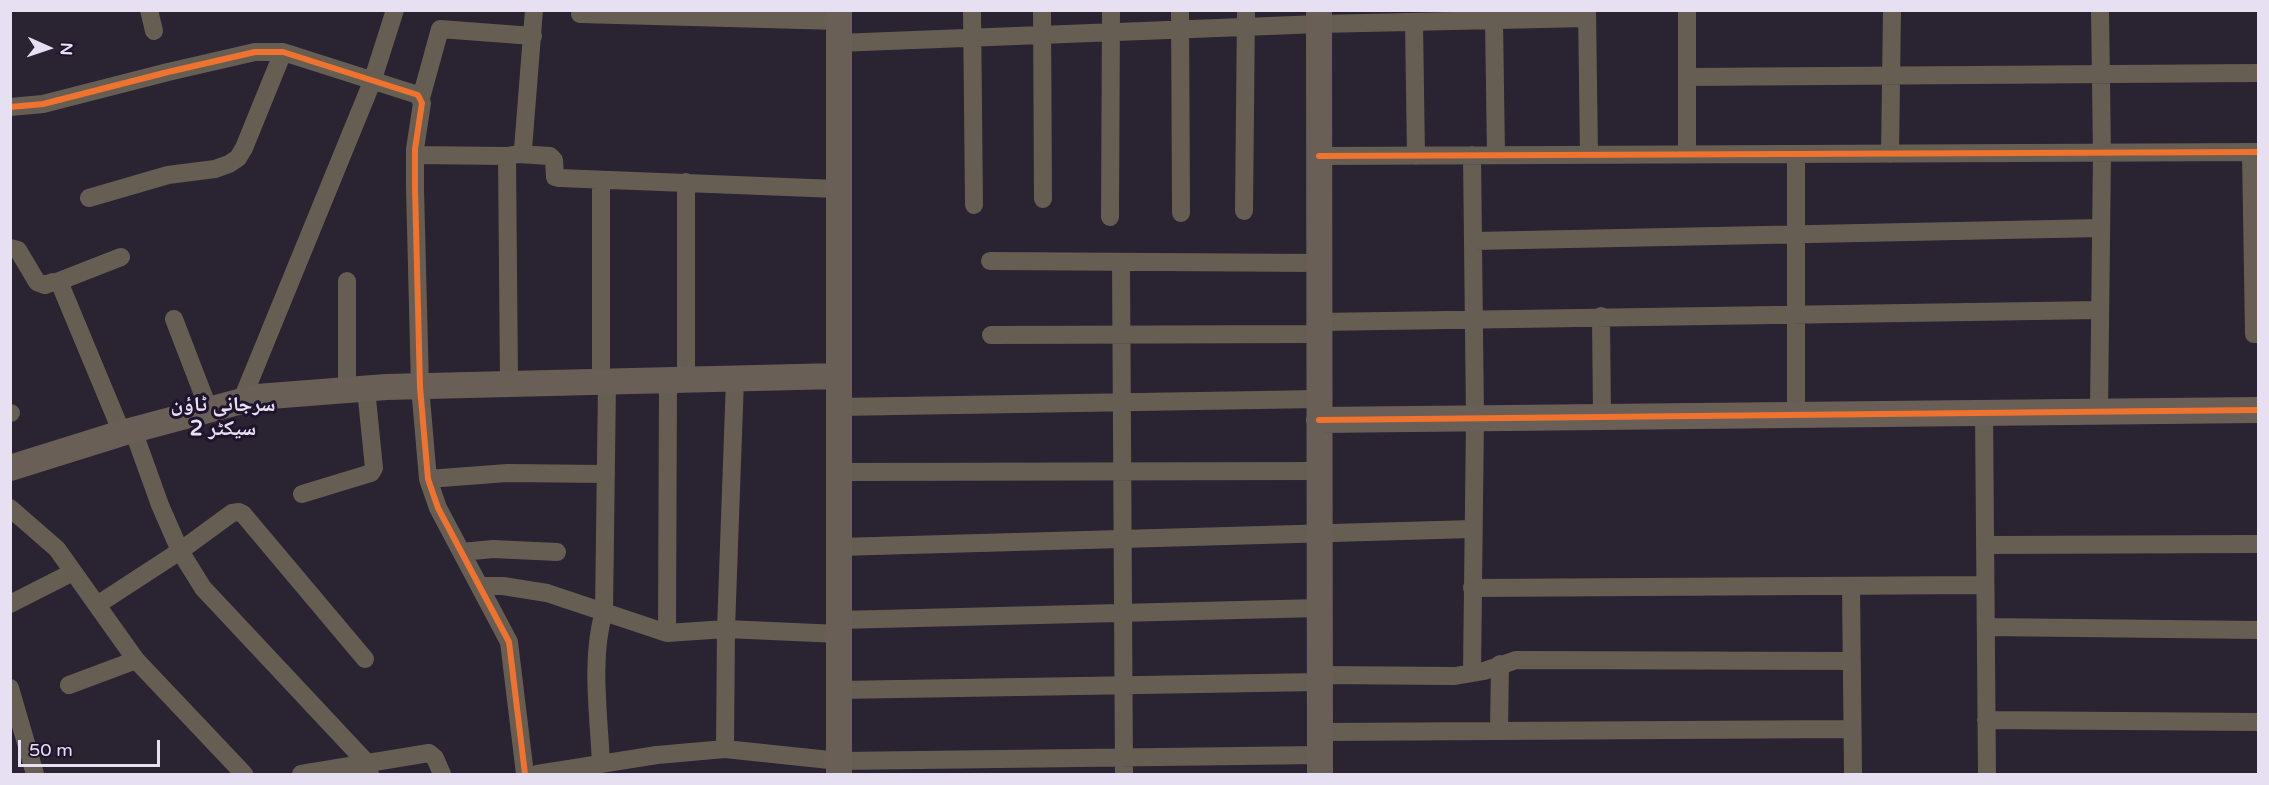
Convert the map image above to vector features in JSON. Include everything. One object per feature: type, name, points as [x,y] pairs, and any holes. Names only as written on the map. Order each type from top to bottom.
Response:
[{"type":"street","points":[[148,10],[154,31]]},
{"type":"street","points":[[241,402],[372,82],[395,10]]},
{"type":"street","points":[[513,155],[523,149],[525,142],[534,10]]},
{"type":"street","points":[[972,10],[974,205]]},
{"type":"street","points":[[1042,10],[1043,199]]},
{"type":"street","points":[[1110,217],[1111,10]]},
{"type":"street","points":[[1180,10],[1180,213]]},
{"type":"street","points":[[1687,10],[1687,154]]},
{"type":"street","points":[[1890,154],[1892,10]]},
{"type":"street","points":[[2099,411],[2102,154],[2100,10]]},
{"type":"street","points":[[580,14],[635,13],[839,25],[972,38],[1180,30],[1246,19],[1319,17],[1414,22],[1438,16],[1587,14],[1589,155]]},
{"type":"street","points":[[1496,155],[1504,16]]},
{"type":"street","points":[[1319,17],[1320,754]]},
{"type":"street","points":[[1244,211],[1246,19]]},
{"type":"street","points":[[1414,22],[1416,156]]},
{"type":"street","points":[[839,25],[837,189],[839,768]]},
{"type":"street","points":[[525,774],[511,648],[438,508],[428,479],[420,387],[415,155],[421,98],[440,29],[533,36]]},
{"type":"street","points":[[10,107],[43,104],[255,52],[283,52],[418,95],[421,98]]},
{"type":"street","points":[[89,198],[168,175],[215,169],[238,159],[283,52]]},
{"type":"street","points":[[1687,77],[2101,76],[2259,73]]},
{"type":"street","points":[[1319,156],[2255,152],[2254,334],[2259,334]]},
{"type":"street","points":[[1796,154],[1796,414]]},
{"type":"street","points":[[415,155],[550,156],[554,160],[555,177],[559,178],[837,189]]},
{"type":"street","points":[[509,384],[513,155]]},
{"type":"street","points":[[1472,155],[1475,418],[1472,673]]},
{"type":"street","points":[[601,180],[606,474],[604,612],[597,636],[601,764]]},
{"type":"street","points":[[667,633],[686,182]]},
{"type":"street","points":[[1474,241],[2101,228]]},
{"type":"street","points":[[10,248],[18,250],[37,282],[45,285],[121,256]]},
{"type":"street","points":[[990,261],[1319,263]]},
{"type":"street","points":[[1121,262],[1123,766]]},
{"type":"street","points":[[302,494],[370,473],[374,468],[356,390],[347,281]]},
{"type":"street","points":[[57,282],[60,284],[128,432],[180,551],[203,588],[369,769]]},
{"type":"street","points":[[991,335],[1319,328],[1474,318],[2100,310]]},
{"type":"street","points":[[1601,316],[1602,417]]},
{"type":"street","points":[[174,319],[209,410]]},
{"type":"street","points":[[10,468],[128,432],[257,398],[420,387],[838,376]]},
{"type":"street","points":[[725,749],[726,629],[735,379]]},
{"type":"street","points":[[838,407],[1121,402],[1475,418],[2259,410]]},
{"type":"street","points":[[1984,412],[1987,774]]},
{"type":"street","points":[[838,472],[1320,471]]},
{"type":"street","points":[[428,479],[507,473],[606,474]]},
{"type":"street","points":[[10,508],[57,549],[136,660],[244,774]]},
{"type":"street","points":[[98,605],[180,551],[232,513],[239,512],[365,659]]},
{"type":"street","points":[[839,547],[1473,530]]},
{"type":"street","points":[[1985,545],[2259,544]]},
{"type":"street","points":[[462,552],[493,549],[557,552]]},
{"type":"street","points":[[10,604],[72,572]]},
{"type":"street","points":[[1472,588],[1985,585]]},
{"type":"street","points":[[480,586],[503,586],[547,593],[667,633],[726,629],[839,627],[1122,612],[1319,608]]},
{"type":"street","points":[[1851,586],[1853,774]]},
{"type":"street","points":[[1986,627],[2259,630]]},
{"type":"street","points":[[69,685],[136,660]]},
{"type":"street","points":[[839,690],[1455,676],[1516,660],[1852,661]]},
{"type":"street","points":[[1499,731],[1500,664]]},
{"type":"street","points":[[10,688],[35,774]]},
{"type":"street","points":[[1986,720],[2259,722]]},
{"type":"street","points":[[537,774],[657,755],[725,749],[839,768],[1123,766],[1320,754],[1499,731],[1852,729]]},
{"type":"street","points":[[301,774],[369,769],[429,753],[435,758],[442,774]]},
{"type":"cycle path","points":[[10,107],[43,104],[255,52],[283,52],[418,95],[422,103],[415,149],[420,387],[428,479],[438,508],[509,642],[525,774]]},
{"type":"cycle path","points":[[1319,156],[2258,152]]},
{"type":"cycle path","points":[[1319,420],[2258,410]]},
{"type":"district","name":"سرجانی ٹاؤن سیکٹر 2","points":[[223,417]]}]
